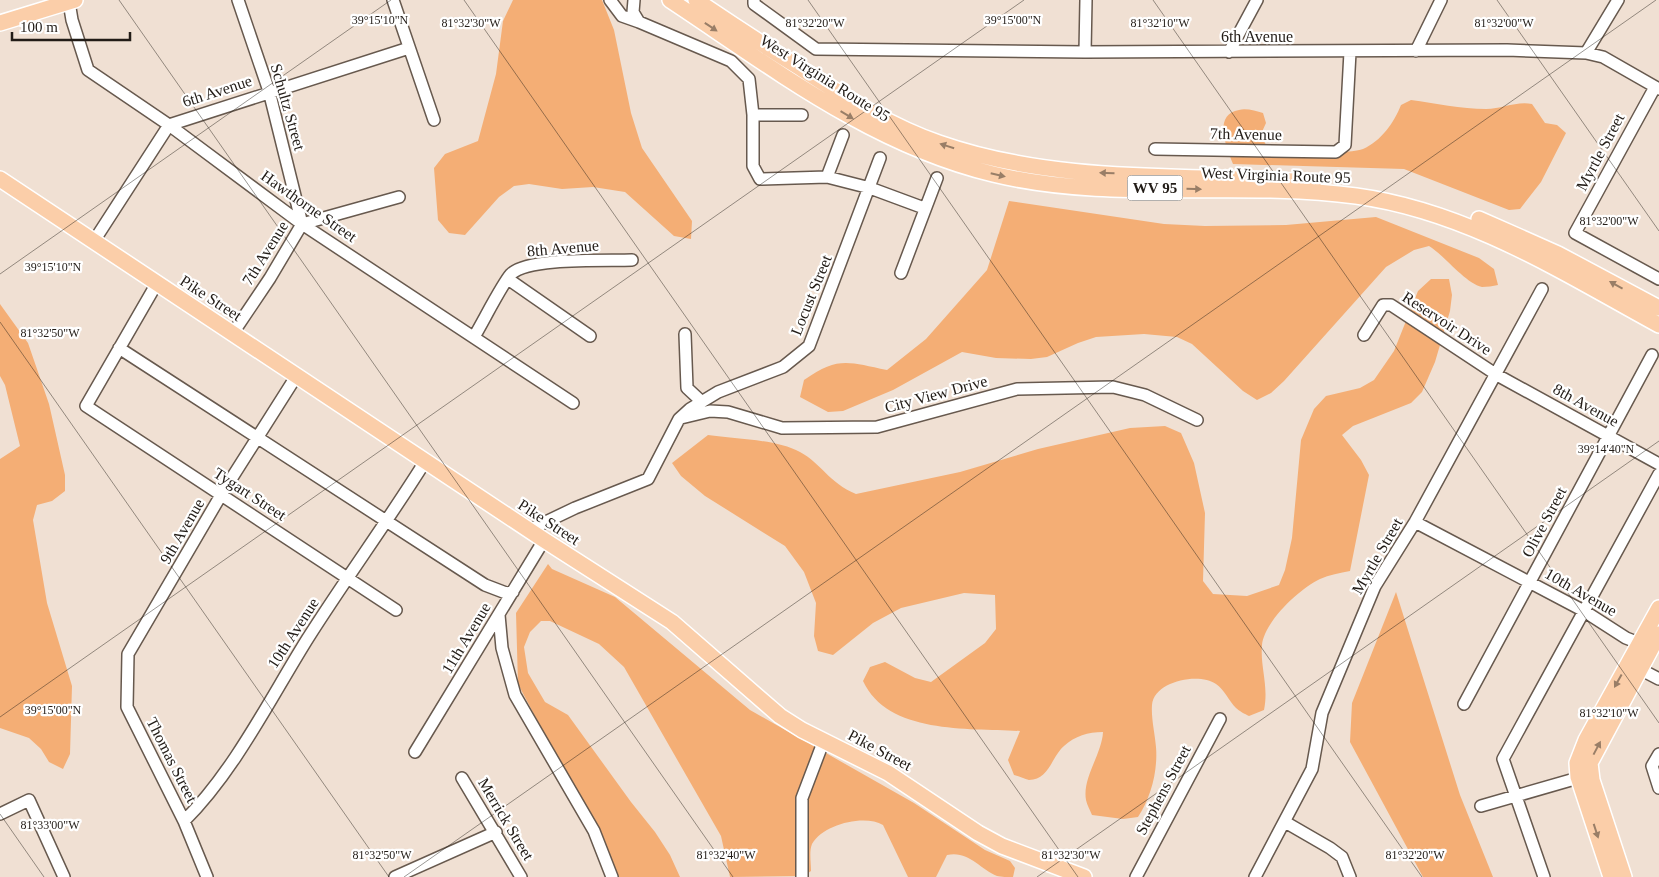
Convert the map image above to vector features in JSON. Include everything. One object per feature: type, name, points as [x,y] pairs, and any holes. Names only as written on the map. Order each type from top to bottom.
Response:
[{"type":"main road","name":"West Virginia Route 95","points":[[670,0],[854,120],[898,142],[948,161],[1007,177],[1067,186],[1324,192],[1392,202],[1447,218],[1496,237],[1659,325]]},
{"type":"main road","name":"West Virginia Route 95","points":[[696,0],[859,106],[910,132],[952,147],[1012,163],[1057,170],[1322,182],[1398,194],[1452,209],[1520,236],[1583,266],[1659,308]]},
{"type":"main road","points":[[0,23],[72,1]]},
{"type":"main road","name":"Pike Street","points":[[0,179],[544,540],[672,622],[780,716],[888,772],[965,825],[1002,846],[1084,877]]},
{"type":"main road","points":[[1611,877],[1584,776],[1645,646],[1659,608]]},
{"type":"main road","points":[[1645,646],[1659,634]]},
{"type":"main road","points":[[1584,776],[1624,877]]},
{"type":"street","name":"Schultz Street","points":[[238,0],[269,91],[302,224]]},
{"type":"street","points":[[392,0],[434,120]]},
{"type":"street","points":[[610,0],[622,16],[731,61],[749,79],[753,115],[753,166],[760,179],[827,177],[870,188],[924,208]]},
{"type":"street","points":[[634,0],[633,12],[639,22]]},
{"type":"street","points":[[1085,52],[1086,0]]},
{"type":"street","points":[[1229,52],[1257,0]]},
{"type":"street","points":[[1416,51],[1441,0]]},
{"type":"street","points":[[1586,53],[1618,0]]},
{"type":"street","name":"Hawthorne Street","points":[[72,1],[72,20],[88,70],[169,124],[302,224],[573,403]]},
{"type":"street","name":"6th Avenue","points":[[754,2],[816,48],[1085,52],[1507,50],[1586,53],[1603,57],[1657,88]]},
{"type":"street","name":"6th Avenue","points":[[94,242],[169,124],[409,48]]},
{"type":"street","name":"7th Avenue","points":[[1156,149],[1336,152],[1345,145],[1350,52]]},
{"type":"street","name":"Myrtle Street","points":[[1657,88],[1575,233],[1659,279]]},
{"type":"street","points":[[753,115],[802,115]]},
{"type":"street","points":[[827,177],[843,135]]},
{"type":"street","name":"Locust Street","points":[[680,419],[690,409],[718,392],[783,367],[809,346],[880,158]]},
{"type":"street","points":[[901,273],[924,208],[937,178]]},
{"type":"street","name":"7th Avenue","points":[[233,333],[270,278],[302,224],[398,197]]},
{"type":"street","name":"8th Avenue","points":[[474,337],[508,279],[520,268],[570,261],[632,260]]},
{"type":"street","points":[[508,279],[590,336]]},
{"type":"street","points":[[157,283],[119,348],[485,585],[506,593],[513,592]]},
{"type":"street","name":"Myrtle Street","points":[[1255,877],[1312,769],[1322,713],[1375,586],[1415,522],[1497,375],[1542,289]]},
{"type":"street","name":"Reservoir Drive","points":[[1364,335],[1383,305],[1391,305],[1497,375]]},
{"type":"street","points":[[685,334],[687,388],[702,402]]},
{"type":"street","name":"Tygart Street","points":[[119,348],[86,406],[350,577],[396,610]]},
{"type":"street","name":"Olive Street","points":[[1464,704],[1652,355]]},
{"type":"street","name":"9th Avenue","points":[[128,654],[222,495],[297,375]]},
{"type":"street","name":"8th Avenue","points":[[1497,375],[1659,464]]},
{"type":"street","name":"City View Drive","points":[[680,419],[710,411],[728,412],[782,428],[877,427],[1017,389],[1113,387],[1145,395],[1197,420]]},
{"type":"street","points":[[530,530],[575,508],[648,479],[680,419]]},
{"type":"street","name":"10th Avenue","points":[[184,821],[202,803],[235,756],[309,636],[388,521],[426,460]]},
{"type":"street","points":[[1544,877],[1503,759],[1659,474]]},
{"type":"street","name":"10th Avenue","points":[[1415,522],[1584,610],[1626,638],[1645,646]]},
{"type":"street","name":"11th Avenue","points":[[415,752],[544,540]]},
{"type":"street","points":[[499,615],[502,648],[515,695],[594,831],[612,877]]},
{"type":"street","name":"Thomas Street","points":[[128,654],[127,707],[184,821],[207,877]]},
{"type":"street","points":[[1634,666],[1659,679]]},
{"type":"street","name":"Stephens Street","points":[[1136,877],[1220,719]]},
{"type":"street","points":[[802,877],[802,798],[824,740]]},
{"type":"street","points":[[1659,754],[1652,766],[1659,788]]},
{"type":"street","points":[[1480,806],[1584,776]]},
{"type":"street","name":"Merrick Street","points":[[462,778],[496,832],[521,877]]},
{"type":"street","points":[[0,812],[29,800],[64,877]]},
{"type":"street","points":[[1285,822],[1342,857],[1350,877]]},
{"type":"street","points":[[395,877],[496,832]]},
{"type":"shaded area","points":[[513,0],[602,0],[614,30],[631,113],[642,148],[692,221],[691,239],[674,236],[625,192],[593,187],[562,189],[529,184],[514,186],[499,197],[465,235],[449,233],[438,220],[434,168],[445,154],[478,141],[496,74],[503,21]]},
{"type":"shaded area","points":[[1411,100],[1477,109],[1492,109],[1526,103],[1532,104],[1545,123],[1557,125],[1566,133],[1541,182],[1520,209],[1509,210],[1404,169],[1233,164],[1225,141],[1224,125],[1226,118],[1231,113],[1242,109],[1263,113],[1266,123],[1261,134],[1270,154],[1357,151],[1370,146],[1376,141],[1391,125],[1401,105]]},
{"type":"shaded area","points":[[1009,201],[1164,224],[1205,226],[1286,225],[1376,217],[1479,258],[1494,269],[1498,285],[1482,287],[1475,284],[1429,246],[1414,250],[1386,267],[1284,381],[1271,393],[1257,400],[1243,391],[1192,344],[1177,337],[1144,334],[1096,337],[1047,357],[1031,359],[996,358],[962,352],[893,390],[843,411],[828,412],[800,397],[804,380],[826,367],[835,364],[853,363],[887,370],[926,339],[987,270]]},
{"type":"shaded area","points":[[1431,279],[1449,279],[1452,295],[1450,311],[1435,362],[1422,392],[1411,403],[1353,426],[1342,435],[1361,460],[1369,475],[1350,571],[1327,576],[1302,590],[1284,607],[1269,626],[1262,645],[1266,693],[1264,710],[1249,716],[1236,708],[1219,686],[1208,680],[1189,679],[1178,681],[1160,690],[1152,705],[1156,756],[1155,774],[1147,801],[1138,817],[1123,819],[1092,815],[1088,806],[1086,800],[1087,783],[1103,732],[1077,737],[1060,750],[1046,772],[1036,779],[1029,780],[1014,775],[1008,760],[1020,731],[955,728],[910,720],[891,711],[875,699],[863,681],[870,667],[885,662],[915,678],[931,682],[985,643],[996,629],[995,595],[964,593],[901,608],[873,623],[833,655],[818,651],[814,636],[816,603],[804,572],[785,546],[705,496],[681,476],[672,463],[708,435],[779,444],[800,452],[832,479],[856,494],[960,472],[1038,449],[1130,428],[1165,426],[1181,433],[1194,463],[1205,513],[1203,581],[1213,594],[1247,596],[1279,585],[1285,570],[1292,538],[1301,440],[1314,409],[1326,396],[1360,388],[1374,380],[1394,351],[1418,291]]},
{"type":"shaded area","points":[[0,304],[28,343],[49,404],[65,475],[65,491],[52,501],[37,505],[33,520],[47,603],[72,686],[70,754],[63,769],[49,762],[41,749],[29,738],[0,728],[0,459],[20,446],[5,385],[0,376]]},
{"type":"shaded area","points":[[548,564],[552,569],[615,597],[750,710],[914,803],[985,850],[1010,861],[1015,868],[1013,877],[997,876],[974,861],[954,854],[947,855],[936,877],[908,877],[883,825],[875,822],[856,821],[835,826],[817,837],[811,847],[811,871],[804,876],[730,877],[721,836],[624,667],[599,644],[550,621],[541,621],[530,632],[524,647],[528,673],[545,702],[568,715],[655,832],[670,855],[680,877],[611,877],[563,769],[518,684],[516,613]]},
{"type":"shaded area","points":[[1396,592],[1460,795],[1493,877],[1423,877],[1350,742],[1352,703]]}]
